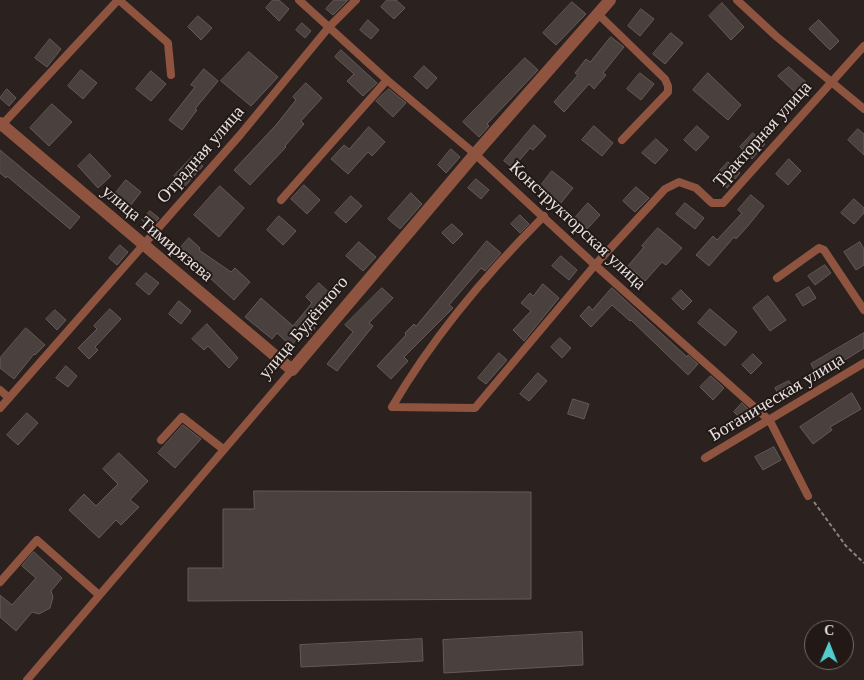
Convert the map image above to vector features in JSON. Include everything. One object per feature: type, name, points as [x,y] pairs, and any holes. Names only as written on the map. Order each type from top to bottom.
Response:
[{"type":"street","name":"улица Будённого","points":[[292,370],[475,154],[610,0]]},
{"type":"street","name":"улица Тимирязева","points":[[1,125],[292,370]]},
{"type":"lane","points":[[1,125],[118,0],[168,43],[171,75]]},
{"type":"lane","name":"Конструкторская улица","points":[[299,0],[387,80],[475,154],[595,265],[770,420],[808,496]]},
{"type":"lane","name":"Отрадная улица","points":[[0,408],[240,135],[329,28],[356,0]]},
{"type":"lane","points":[[737,0],[777,37],[864,109]]},
{"type":"lane","points":[[598,14],[664,79],[668,86],[668,92],[622,140]]},
{"type":"lane","name":"Тракторная улица","points":[[544,216],[516,244],[475,291],[412,372],[392,407],[475,408],[595,265],[665,189],[679,182],[696,188],[712,203],[723,202],[864,46]]},
{"type":"lane","points":[[281,200],[387,80]]},
{"type":"lane","points":[[777,278],[819,248],[824,250],[864,310]]},
{"type":"lane","name":"Ботаническая улица","points":[[705,458],[864,363]]},
{"type":"lane","name":"улица Будённого","points":[[27,680],[292,370]]},
{"type":"lane","points":[[0,390],[9,398]]},
{"type":"lane","points":[[161,440],[182,417],[223,449]]},
{"type":"lane","points":[[0,582],[37,540],[99,595]]},
{"type":"path","points":[[814,502],[846,546],[864,564]]},
{"type":"building","points":[[273,0],[279,0],[289,9],[279,21],[266,8]]},
{"type":"building","points":[[334,0],[348,0],[333,15],[326,9]]},
{"type":"building","points":[[387,0],[396,0],[405,8],[394,19],[381,7]]},
{"type":"building","points":[[572,2],[586,14],[556,45],[543,33]]},
{"type":"building","points":[[722,3],[744,27],[731,40],[709,16]]},
{"type":"building","points":[[641,9],[654,19],[640,36],[628,26]]},
{"type":"building","points":[[198,16],[212,28],[201,40],[188,27]]},
{"type":"building","points":[[368,20],[379,30],[371,39],[360,30]]},
{"type":"building","points":[[819,20],[839,41],[830,50],[809,29]]},
{"type":"building","points":[[302,23],[311,31],[305,38],[296,30]]},
{"type":"building","points":[[671,33],[683,43],[665,64],[653,54]]},
{"type":"building","points":[[611,37],[624,47],[603,73],[606,75],[594,89],[589,84],[564,112],[554,102],[578,75],[575,73],[586,59],[590,62]]},
{"type":"building","points":[[50,39],[61,49],[47,67],[35,58]]},
{"type":"building","points":[[341,50],[377,83],[363,96],[347,81],[354,74],[335,57]]},
{"type":"building","points":[[249,52],[278,77],[251,106],[221,81]]},
{"type":"building","points":[[525,58],[538,70],[487,124],[489,126],[479,137],[463,122]]},
{"type":"building","points":[[424,66],[437,78],[427,89],[414,77]]},
{"type":"building","points":[[789,67],[808,84],[798,95],[778,76]]},
{"type":"building","points":[[204,69],[218,81],[195,109],[197,110],[182,130],[169,120],[195,87],[191,85]]},
{"type":"building","points":[[81,70],[97,83],[83,99],[68,86]]},
{"type":"building","points":[[151,71],[166,84],[151,101],[136,89]]},
{"type":"building","points":[[640,73],[654,84],[641,100],[627,89]]},
{"type":"building","points":[[708,73],[741,105],[728,120],[693,90]]},
{"type":"building","points":[[306,83],[322,98],[301,121],[304,124],[286,147],[250,185],[234,170],[276,125],[296,100],[293,97]]},
{"type":"building","points":[[7,89],[16,98],[9,106],[0,98]]},
{"type":"building","points":[[389,89],[406,103],[393,117],[376,101]]},
{"type":"building","points":[[52,104],[72,122],[49,146],[30,128]]},
{"type":"building","points":[[534,125],[546,136],[533,150],[530,148],[513,168],[504,161]]},
{"type":"building","points":[[594,126],[613,143],[602,156],[582,140]]},
{"type":"building","points":[[697,126],[709,137],[696,151],[684,140]]},
{"type":"building","points":[[369,127],[385,142],[372,156],[368,152],[348,174],[331,159],[344,145],[349,149]]},
{"type":"building","points":[[858,129],[864,134],[864,155],[848,140]]},
{"type":"building","points":[[753,133],[765,144],[752,159],[740,147]]},
{"type":"building","points":[[656,139],[668,150],[655,164],[642,153]]},
{"type":"building","points":[[451,149],[460,157],[446,173],[438,165]]},
{"type":"building","points":[[0,150],[80,217],[70,229],[7,176],[6,178],[0,173]]},
{"type":"building","points":[[90,154],[111,176],[98,188],[78,166]]},
{"type":"building","points":[[193,156],[203,166],[185,186],[174,176]]},
{"type":"building","points":[[789,159],[801,171],[788,185],[776,174]]},
{"type":"building","points":[[728,162],[740,173],[727,188],[715,176]]},
{"type":"building","points":[[552,171],[573,188],[560,204],[539,188]]},
{"type":"building","points":[[476,179],[489,190],[481,199],[468,188]]},
{"type":"building","points":[[126,180],[141,192],[127,210],[111,199]]},
{"type":"building","points":[[304,185],[320,200],[307,214],[291,199]]},
{"type":"building","points":[[220,186],[244,208],[219,237],[194,215]]},
{"type":"building","points":[[636,187],[649,198],[635,212],[623,201]]},
{"type":"building","points":[[411,193],[422,204],[400,229],[388,219]]},
{"type":"building","points":[[751,195],[764,206],[736,239],[734,237],[709,266],[696,255],[713,236],[717,240],[742,213],[738,210]]},
{"type":"building","points":[[351,196],[362,206],[346,223],[335,213]]},
{"type":"building","points":[[854,199],[864,208],[864,213],[854,224],[841,213]]},
{"type":"building","points":[[588,203],[600,215],[587,229],[575,218]]},
{"type":"building","points":[[685,203],[704,218],[695,229],[676,214]]},
{"type":"building","points":[[150,211],[159,218],[151,227],[142,220]]},
{"type":"building","points":[[520,215],[529,224],[520,233],[511,224]]},
{"type":"building","points":[[279,216],[296,231],[283,245],[267,230]]},
{"type":"building","points":[[452,224],[463,234],[453,244],[442,233]]},
{"type":"building","points":[[658,228],[682,248],[666,265],[662,262],[645,281],[628,266]]},
{"type":"building","points":[[189,238],[200,248],[199,250],[231,272],[235,268],[250,282],[234,300],[211,279],[201,274],[176,253]]},
{"type":"building","points":[[487,241],[501,253],[485,271],[481,268],[449,305],[453,308],[404,357],[408,361],[391,379],[377,366],[406,335],[405,333],[414,324],[416,326]]},
{"type":"building","points":[[359,242],[376,257],[363,271],[346,256]]},
{"type":"building","points":[[860,242],[864,249],[864,265],[856,270],[844,252]]},
{"type":"building","points":[[120,245],[128,252],[117,265],[109,258]]},
{"type":"building","points":[[561,256],[577,270],[569,280],[552,266]]},
{"type":"building","points":[[825,265],[831,273],[815,285],[808,276]]},
{"type":"building","points":[[146,273],[159,283],[149,295],[136,284]]},
{"type":"building","points":[[319,283],[335,298],[311,325],[315,328],[308,338],[302,333],[291,346],[277,333],[272,339],[245,317],[261,298],[293,326],[312,303],[306,297]]},
{"type":"building","points":[[543,284],[559,298],[524,341],[513,330],[531,311],[521,303],[530,293],[533,296]]},
{"type":"building","points":[[809,287],[816,298],[803,306],[796,295]]},
{"type":"building","points":[[382,288],[393,298],[369,323],[373,326],[337,371],[327,364],[353,332],[345,325]]},
{"type":"building","points":[[612,288],[687,357],[688,355],[698,364],[688,375],[631,320],[612,305],[591,327],[580,316],[589,306],[592,310]]},
{"type":"building","points":[[681,290],[692,301],[683,310],[672,299]]},
{"type":"building","points":[[768,296],[786,320],[770,331],[753,308]]},
{"type":"building","points":[[179,301],[191,311],[181,324],[169,314]]},
{"type":"building","points":[[110,309],[121,319],[95,347],[98,350],[89,359],[78,348],[97,329],[94,326]]},
{"type":"building","points":[[710,309],[737,332],[725,346],[698,323]]},
{"type":"building","points":[[55,310],[66,320],[57,330],[46,319]]},
{"type":"building","points":[[207,324],[238,358],[229,368],[208,346],[204,350],[192,339]]},
{"type":"building","points":[[26,328],[45,345],[34,354],[14,379],[0,368],[0,358]]},
{"type":"building","points":[[864,333],[864,348],[818,377],[811,364]]},
{"type":"building","points":[[560,338],[571,348],[562,358],[551,347]]},
{"type":"building","points":[[499,353],[507,360],[486,384],[478,378]]},
{"type":"building","points":[[753,354],[762,363],[751,374],[742,365]]},
{"type":"building","points":[[66,366],[77,376],[68,387],[56,378]]},
{"type":"building","points":[[538,373],[547,381],[529,401],[520,394]]},
{"type":"building","points":[[711,376],[724,388],[713,400],[700,387]]},
{"type":"building","points":[[789,381],[795,391],[781,399],[775,388]]},
{"type":"building","points":[[852,393],[861,409],[830,427],[832,430],[813,444],[800,427]]},
{"type":"building","points":[[573,399],[589,404],[584,419],[568,414]]},
{"type":"building","points":[[742,403],[753,414],[745,423],[734,412]]},
{"type":"building","points":[[27,413],[38,423],[18,445],[7,435]]},
{"type":"building","points":[[183,425],[201,439],[175,468],[158,453]]},
{"type":"building","points":[[774,447],[781,460],[763,470],[755,457]]},
{"type":"building","points":[[119,453],[148,481],[130,500],[139,507],[121,525],[116,520],[99,538],[69,510],[84,494],[96,506],[118,484],[103,469]]},
{"type":"building","points":[[254,491],[531,492],[531,599],[188,601],[188,568],[223,568],[223,509],[254,509]]},
{"type":"building","points":[[34,552],[62,578],[51,591],[53,597],[50,608],[39,614],[32,612],[16,631],[0,617],[0,595],[12,605],[36,578],[22,566]]},
{"type":"building","points":[[582,632],[583,665],[444,673],[443,640]]},
{"type":"building","points":[[422,639],[423,661],[301,667],[300,645]]}]
